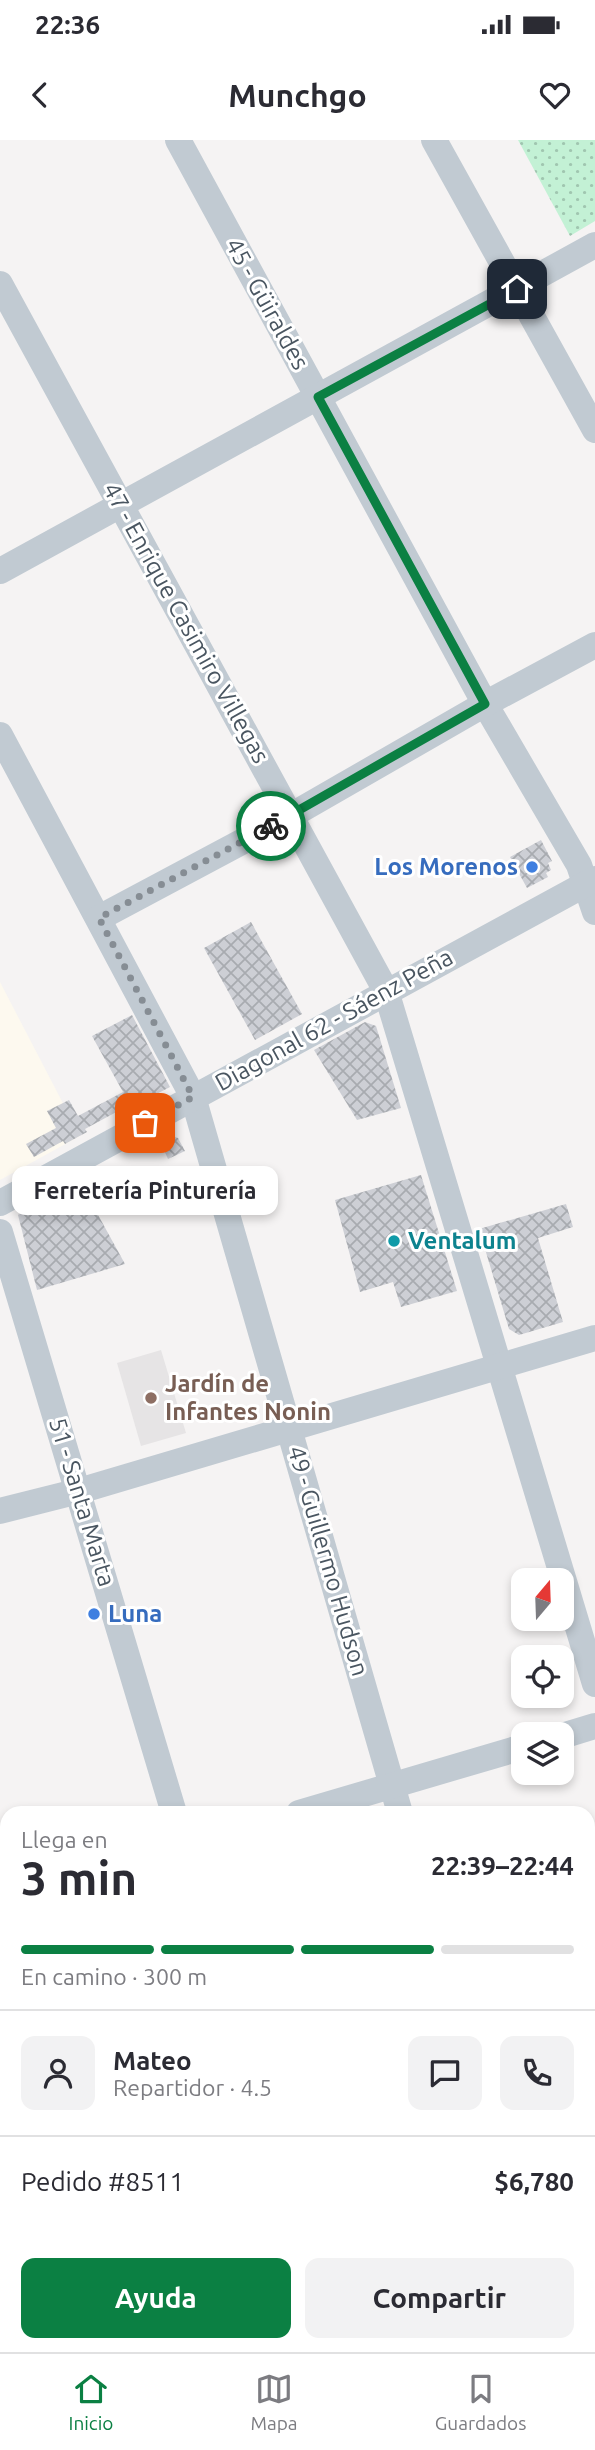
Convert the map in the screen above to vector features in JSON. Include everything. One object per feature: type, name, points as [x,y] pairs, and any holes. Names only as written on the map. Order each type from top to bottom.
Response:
[{"type":"street","name":"45 - Güiraldes","points":[[178,140],[485,704],[591,881],[595,912]]},
{"type":"street","points":[[434,140],[595,430]]},
{"type":"street","points":[[0,571],[595,245]]},
{"type":"street","name":"47 - Enrique Casimiro Villegas","points":[[0,284],[386,991],[595,1684]]},
{"type":"street","points":[[99,918],[292,815],[485,704],[595,645]]},
{"type":"street","name":"49 - Guillermo Hudson","points":[[0,735],[193,1097],[398,1806]]},
{"type":"street","name":"Diagonal 62 - Sáenz Peña","points":[[0,1203],[591,881]]},
{"type":"street","name":"51 - Santa Marta","points":[[0,1232],[172,1806]]},
{"type":"street","points":[[0,1511],[79,1491],[595,1338]]},
{"type":"street","points":[[574,1732],[595,1726]]},
{"type":"street","points":[[323,1806],[511,1751]]},
{"type":"shaded area","points":[[0,982],[80,1136],[0,1180]]},
{"type":"shaded area","name":"Jardín de Infantes Nonin","points":[[161,1350],[186,1433],[141,1446],[117,1363]]},
{"type":"green space","points":[[518,140],[595,140],[595,221],[570,236]]},
{"type":"building","name":"Los Morenos","points":[[541,840],[552,861],[548,863],[551,870],[546,873],[548,877],[527,888],[510,857]]},
{"type":"building","points":[[251,922],[302,1014],[255,1040],[204,948]]},
{"type":"building","points":[[132,1015],[170,1087],[145,1100],[144,1097],[85,1129],[87,1132],[65,1144],[63,1141],[34,1157],[26,1144],[56,1128],[47,1111],[69,1100],[78,1116],[123,1092],[92,1036]]},
{"type":"building","points":[[365,1022],[376,1026],[401,1108],[357,1120],[314,1050]]},
{"type":"building","points":[[169,1135],[178,1138],[185,1151],[168,1159],[159,1139]]},
{"type":"building","name":"Ventalum","points":[[421,1175],[457,1291],[401,1307],[393,1282],[360,1292],[335,1200]]},
{"type":"building","points":[[80,1182],[125,1264],[37,1290],[18,1215]]},
{"type":"building","points":[[566,1204],[573,1227],[538,1238],[563,1322],[519,1335],[509,1329],[479,1229]]},
{"type":"way so far","points":[[145,1123],[193,1097],[99,918],[271,826]]},
{"type":"place","name":"Los Morenos","points":[[532,867]]},
{"type":"place","name":"Ferretería Pinturería","points":[[145,1123]]},
{"type":"place","name":"Ventalum","points":[[394,1241]]},
{"type":"place","name":"Jardín de Infantes Nonin","points":[[151,1398]]},
{"type":"place","name":"Luna","points":[[94,1614]]},
{"type":"route","points":[[271,826],[485,704],[318,397],[517,289]]}]
